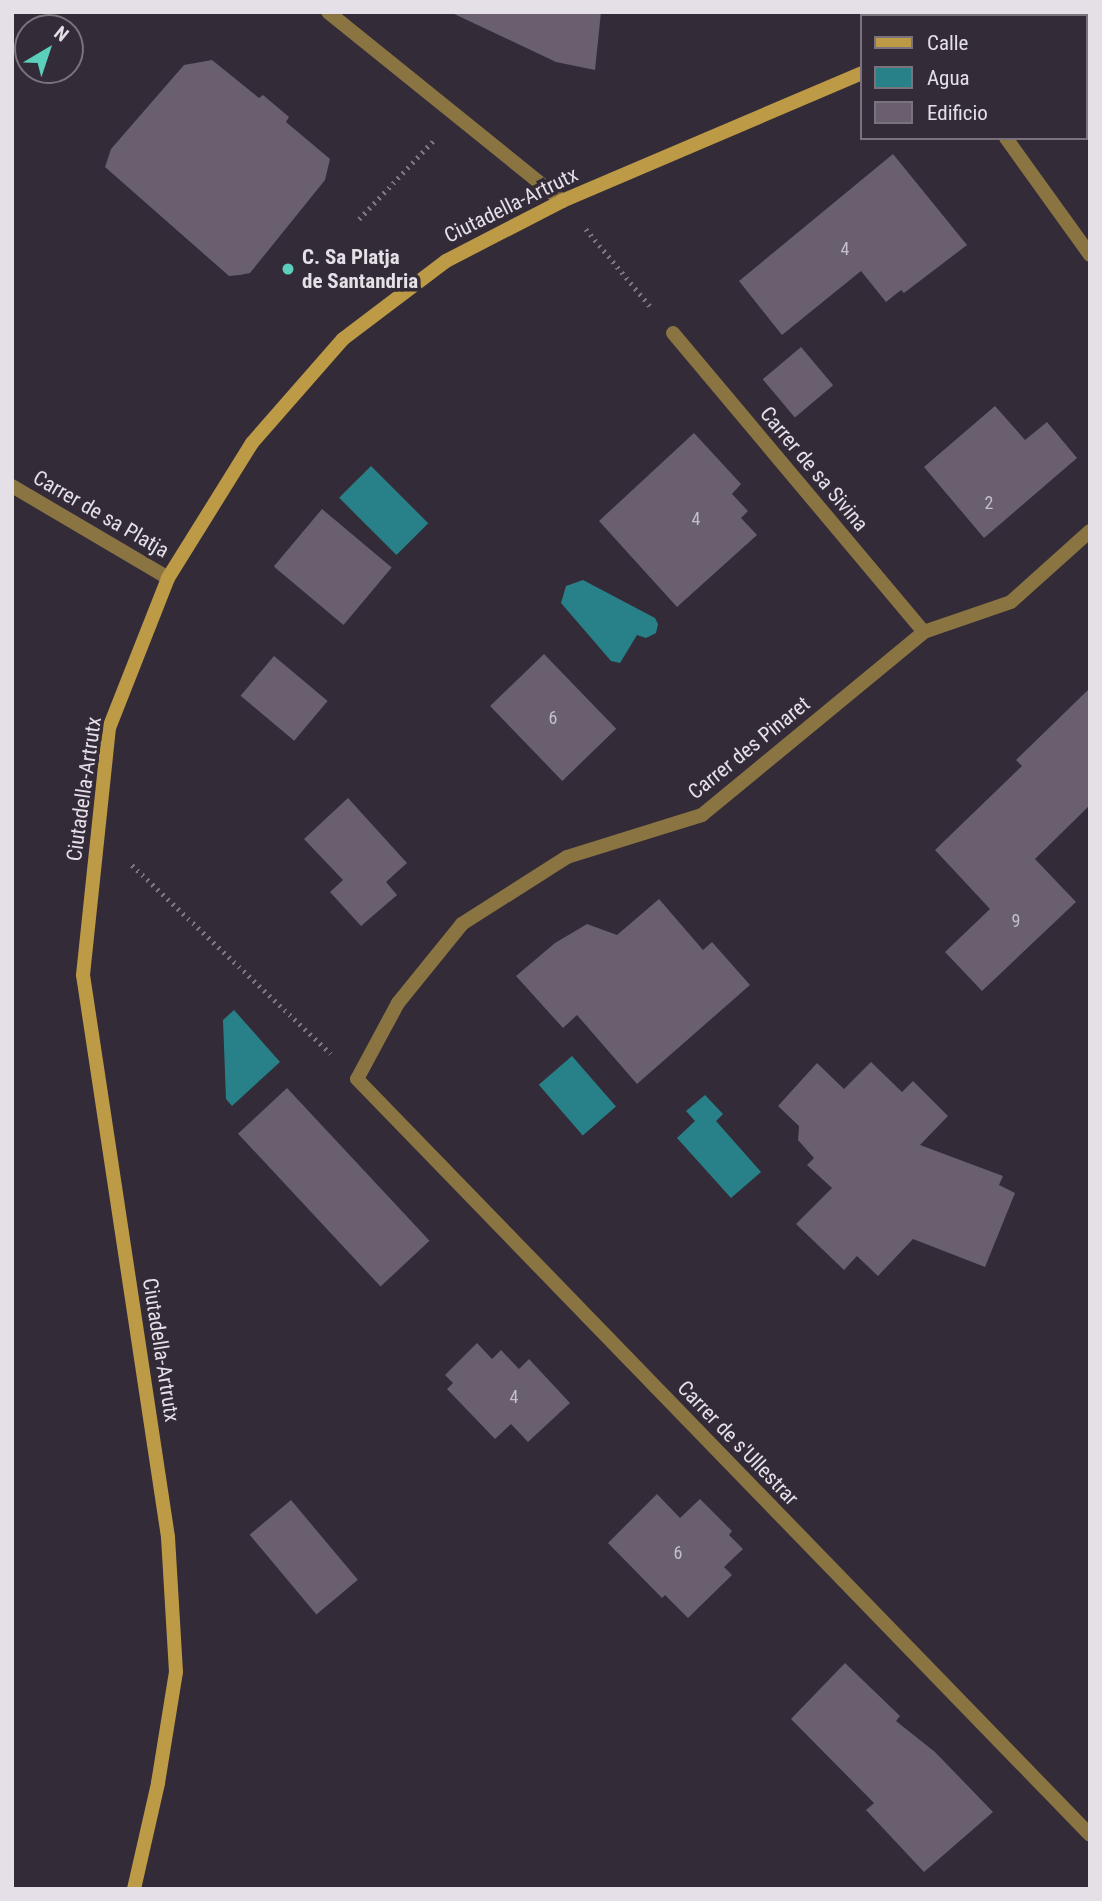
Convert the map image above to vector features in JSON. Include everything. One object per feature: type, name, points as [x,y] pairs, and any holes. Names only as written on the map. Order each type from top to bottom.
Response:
[{"type":"main road","name":"Ciutadella-Artrutx","points":[[134,1889],[158,1783],[176,1672],[168,1536],[83,975],[109,728],[168,578],[252,443],[343,338],[446,261],[562,201],[860,74]]},
{"type":"street","points":[[328,12],[562,201]]},
{"type":"street","points":[[1007,140],[1090,255]]},
{"type":"street","name":"Carrer de sa Sivina","points":[[673,333],[924,632]]},
{"type":"street","name":"Carrer de sa Platja","points":[[12,486],[168,578]]},
{"type":"street","name":"Carrer des Pinaret","points":[[357,1079],[398,1003],[462,924],[567,857],[702,816],[924,632],[1011,601],[1090,531]]},
{"type":"street","name":"Carrer de s'Ullestrar","points":[[357,1079],[1090,1835]]},
{"type":"path","points":[[359,219],[457,116]]},
{"type":"path","points":[[596,240],[673,333]]},
{"type":"path","points":[[98,833],[357,1079]]},
{"type":"water","points":[[371,466],[428,523],[396,555],[339,498]]},
{"type":"water","points":[[583,580],[655,618],[658,624],[656,633],[646,638],[637,635],[620,663],[611,661],[561,603],[566,586]]},
{"type":"water","points":[[234,1010],[280,1062],[232,1106],[226,1099],[223,1020]]},
{"type":"water","points":[[572,1056],[616,1107],[583,1135],[539,1085]]},
{"type":"water","points":[[705,1095],[723,1114],[716,1121],[761,1172],[731,1198],[677,1138],[695,1121],[686,1111]]},
{"type":"building","points":[[450,12],[601,12],[595,70],[556,62]]},
{"type":"building","points":[[212,60],[259,98],[263,95],[289,117],[286,122],[330,159],[325,180],[250,273],[240,275],[229,276],[105,167],[111,149],[184,65]]},
{"type":"building","points":[[893,154],[967,245],[904,293],[901,290],[886,302],[861,271],[782,335],[739,281]]},
{"type":"building","points":[[801,347],[833,385],[795,417],[763,379]]},
{"type":"building","points":[[995,406],[1025,440],[1047,422],[1077,458],[984,538],[924,467]]},
{"type":"building","points":[[694,433],[741,484],[732,494],[748,511],[741,518],[757,535],[677,607],[599,521]]},
{"type":"building","points":[[322,509],[392,567],[344,625],[274,566]]},
{"type":"building","points":[[544,654],[616,729],[562,781],[490,706]]},
{"type":"building","points":[[274,656],[328,701],[294,741],[241,696]]},
{"type":"building","points":[[1090,688],[1090,805],[1035,859],[1076,902],[982,991],[945,952],[990,909],[935,850],[1022,766],[1016,760]]},
{"type":"building","points":[[348,798],[407,863],[386,882],[397,895],[361,926],[330,892],[343,880],[304,839]]},
{"type":"building","points":[[659,899],[703,950],[712,942],[750,985],[637,1084],[577,1015],[563,1028],[516,976],[555,943],[587,924],[617,935]]},
{"type":"building","points":[[871,1062],[902,1092],[913,1081],[948,1116],[920,1145],[1003,1176],[999,1185],[1015,1193],[985,1267],[913,1239],[878,1276],[857,1256],[844,1270],[796,1224],[832,1188],[807,1165],[814,1158],[798,1140],[799,1126],[778,1106],[817,1063],[844,1089]]},
{"type":"building","points":[[287,1088],[430,1241],[381,1287],[238,1134]]},
{"type":"building","points":[[477,1343],[492,1359],[501,1350],[519,1369],[529,1359],[570,1403],[528,1442],[511,1424],[495,1439],[447,1389],[453,1383],[445,1375]]},
{"type":"building","points":[[657,1494],[680,1518],[700,1499],[732,1531],[729,1535],[743,1549],[724,1567],[732,1575],[688,1618],[665,1595],[662,1598],[608,1543]]},
{"type":"building","points":[[291,1500],[358,1580],[316,1614],[250,1535]]},
{"type":"building","points":[[845,1663],[900,1716],[896,1721],[935,1752],[993,1812],[924,1872],[866,1810],[874,1803],[791,1719]]},
{"type":"place","name":"C. Sa Platja de Santandria","points":[[288,269]]}]
